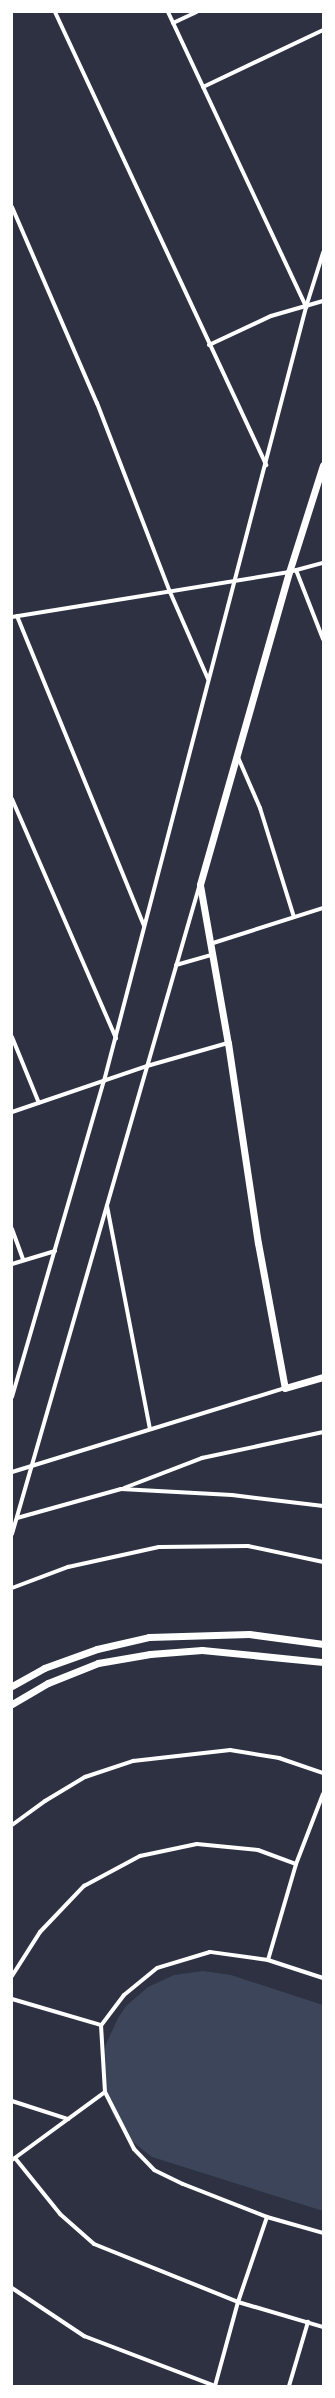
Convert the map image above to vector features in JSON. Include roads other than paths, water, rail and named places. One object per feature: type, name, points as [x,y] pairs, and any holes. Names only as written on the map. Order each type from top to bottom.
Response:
[{"type":"street","points":[[55,12],[266,465]]},
{"type":"street","points":[[168,12],[306,307]]},
{"type":"street","points":[[173,23],[197,12]]},
{"type":"street","points":[[203,87],[323,30]]},
{"type":"street","points":[[12,207],[97,403],[170,592],[208,679]]},
{"type":"street","points":[[12,1397],[116,1038],[208,679],[236,580],[306,307],[323,254]]},
{"type":"street","points":[[209,345],[271,316],[306,307],[323,300]]},
{"type":"street","points":[[12,1534],[237,755],[323,465]]},
{"type":"street","points":[[144,927],[14,616],[170,592],[292,571],[323,563]]},
{"type":"street","points":[[292,571],[323,639]]},
{"type":"street","points":[[237,755],[260,808],[294,917]]},
{"type":"street","points":[[12,799],[116,1038]]},
{"type":"street","points":[[200,885],[228,1043],[258,1243],[285,1388]]},
{"type":"street","points":[[210,944],[323,908]]},
{"type":"street","points":[[176,965],[212,955]]},
{"type":"street","points":[[12,1037],[39,1103]]},
{"type":"street","points":[[12,1112],[147,1066],[228,1043]]},
{"type":"street","points":[[107,1204],[150,1430]]},
{"type":"street","points":[[12,1229],[24,1260]]},
{"type":"street","points":[[12,1264],[55,1251]]},
{"type":"street","points":[[12,1472],[323,1377]]},
{"type":"street","points":[[17,1518],[121,1489],[202,1458],[323,1432]]},
{"type":"street","points":[[121,1489],[232,1495],[323,1506]]},
{"type":"street","points":[[12,1588],[68,1567],[159,1547],[248,1546],[323,1562]]},
{"type":"street","points":[[12,1686],[44,1668],[97,1649],[149,1637],[249,1634],[323,1644]]},
{"type":"street","points":[[12,1704],[48,1683],[98,1663],[150,1654],[202,1650],[323,1662]]},
{"type":"street","points":[[12,1825],[45,1801],[85,1778],[133,1761],[230,1750],[279,1758],[323,1773]]},
{"type":"street","points":[[268,1960],[296,1864],[323,1794]]},
{"type":"street","points":[[12,1976],[40,1932],[84,1886],[140,1856],[196,1844],[258,1850],[296,1864]]},
{"type":"street","points":[[323,1978],[268,1960],[210,1952],[157,1968],[124,1995],[101,2025],[105,2092],[134,2149],[154,2170],[183,2184],[267,2217],[323,2233]]},
{"type":"street","points":[[12,1999],[101,2025]]},
{"type":"street","points":[[105,2092],[14,2159],[60,2214],[94,2244],[238,2302],[323,2327]]},
{"type":"street","points":[[12,2100],[68,2119]]},
{"type":"street","points":[[12,2288],[36,2306],[84,2336],[215,2386],[238,2302],[267,2217]]},
{"type":"street","points":[[290,2386],[308,2322]]}]
